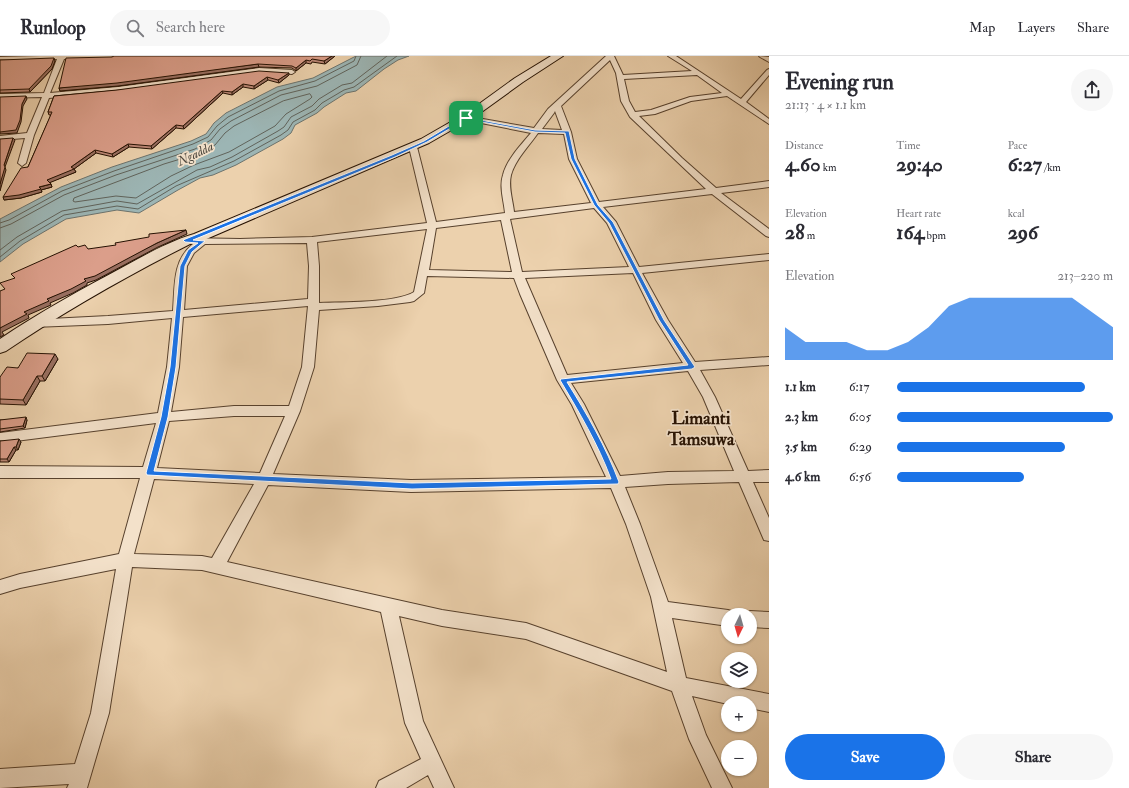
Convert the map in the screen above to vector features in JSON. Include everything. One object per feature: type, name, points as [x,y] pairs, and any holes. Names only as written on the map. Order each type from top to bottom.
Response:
[{"type":"street","points":[[0,60],[113,56]]},
{"type":"street","points":[[0,347],[34,323],[78,297],[185,241],[199,237],[413,147],[449,129],[519,80],[558,56]]},
{"type":"street","points":[[722,788],[698,739],[680,686],[662,609],[633,524],[604,454],[578,404],[563,380],[518,274],[508,216],[506,186],[507,176],[513,162],[535,131],[557,105],[610,56],[620,77],[622,94],[627,107],[633,115],[714,192],[769,234]]},
{"type":"street","points":[[671,56],[699,73],[769,122]]},
{"type":"street","points":[[762,56],[769,60]]},
{"type":"street","points":[[22,163],[30,135],[61,57]]},
{"type":"street","points":[[0,96],[41,94],[46,96],[118,89],[259,70],[292,72]]},
{"type":"street","points":[[742,102],[769,71]]},
{"type":"street","points":[[620,77],[699,73]]},
{"type":"street","points":[[633,115],[652,112],[690,99],[729,94]]},
{"type":"street","points":[[557,105],[567,132],[573,159],[596,205],[611,222],[634,269],[662,320],[692,367],[709,398],[769,535]]},
{"type":"street","points":[[466,118],[535,131],[567,132]]},
{"type":"street","points":[[0,138],[30,135]]},
{"type":"street","points":[[34,323],[108,320],[313,305],[378,303],[410,299],[418,293],[432,225],[424,198],[413,147]]},
{"type":"street","points":[[185,241],[240,242],[312,240],[714,192],[769,184]]},
{"type":"street","points":[[217,565],[264,479],[294,411],[308,367],[313,318],[314,266],[312,240]]},
{"type":"street","points":[[0,779],[79,781],[100,713],[125,560],[150,473],[164,417],[173,367],[179,314],[182,266],[190,251],[203,241]]},
{"type":"street","points":[[422,273],[460,275],[518,274],[634,269],[769,257]]},
{"type":"street","points":[[563,380],[769,361]]},
{"type":"street","points":[[0,438],[164,417],[234,412],[294,411]]},
{"type":"street","points":[[0,472],[150,473],[412,486],[616,482],[668,478],[769,476]]},
{"type":"street","points":[[0,587],[20,581],[125,560],[202,562],[442,618],[526,631],[680,686],[769,703]]},
{"type":"street","points":[[388,605],[414,723],[444,788]]},
{"type":"street","points":[[662,609],[721,617]]},
{"type":"street","points":[[757,619],[769,620]]},
{"type":"street","points":[[386,788],[432,764]]},
{"type":"water","name":"Ngadda","points":[[356,56],[409,56],[398,60],[384,69],[356,91],[346,93],[317,113],[295,125],[291,133],[283,139],[236,165],[213,175],[200,178],[139,213],[117,210],[66,219],[23,244],[0,262],[0,219],[61,187],[112,167],[191,141],[206,134],[214,123],[226,113],[277,87],[313,78]]},
{"type":"building","points":[[114,56],[332,56],[324,61],[312,59],[310,61],[306,60],[296,68],[292,66],[258,64],[117,83],[59,88],[66,58]]},
{"type":"building","points":[[54,58],[51,66],[29,89],[0,90],[0,60]]},
{"type":"building","points":[[259,71],[289,73],[278,80],[267,77],[254,86],[243,84],[232,92],[222,91],[183,126],[176,125],[151,146],[128,144],[112,154],[95,150],[71,167],[74,169],[47,180],[51,184],[39,187],[41,189],[19,195],[3,197],[21,168],[28,167],[52,112],[48,112],[54,96],[117,90]]},
{"type":"building","points":[[26,96],[22,104],[20,120],[16,130],[0,132],[0,97]]},
{"type":"building","points":[[13,138],[4,165],[5,167],[0,184],[0,139]]},
{"type":"building","points":[[186,230],[157,243],[95,276],[84,279],[86,281],[47,299],[49,301],[24,312],[27,314],[0,328],[0,291],[5,289],[0,283],[15,278],[11,274],[76,245],[78,247],[85,245],[88,249],[116,245],[115,243],[149,237],[149,234]]},
{"type":"building","points":[[27,353],[55,354],[42,376],[37,376],[23,400],[0,399],[0,377],[7,367],[18,368]]},
{"type":"building","points":[[26,417],[23,426],[0,429],[0,420]]},
{"type":"building","points":[[19,439],[16,447],[14,447],[7,459],[0,459],[0,441]]},
{"type":"district","name":"Limanti Tamsuwa","points":[[701,428]]},
{"type":"route","points":[[466,118],[506,127],[535,131],[567,132],[573,159],[596,205],[611,222],[634,269],[662,320],[692,367],[670,368],[563,380],[578,404],[616,482],[412,486],[150,473],[164,417],[173,367],[179,314],[182,266],[190,251],[203,241],[185,241],[199,237],[425,142],[466,118]]}]
